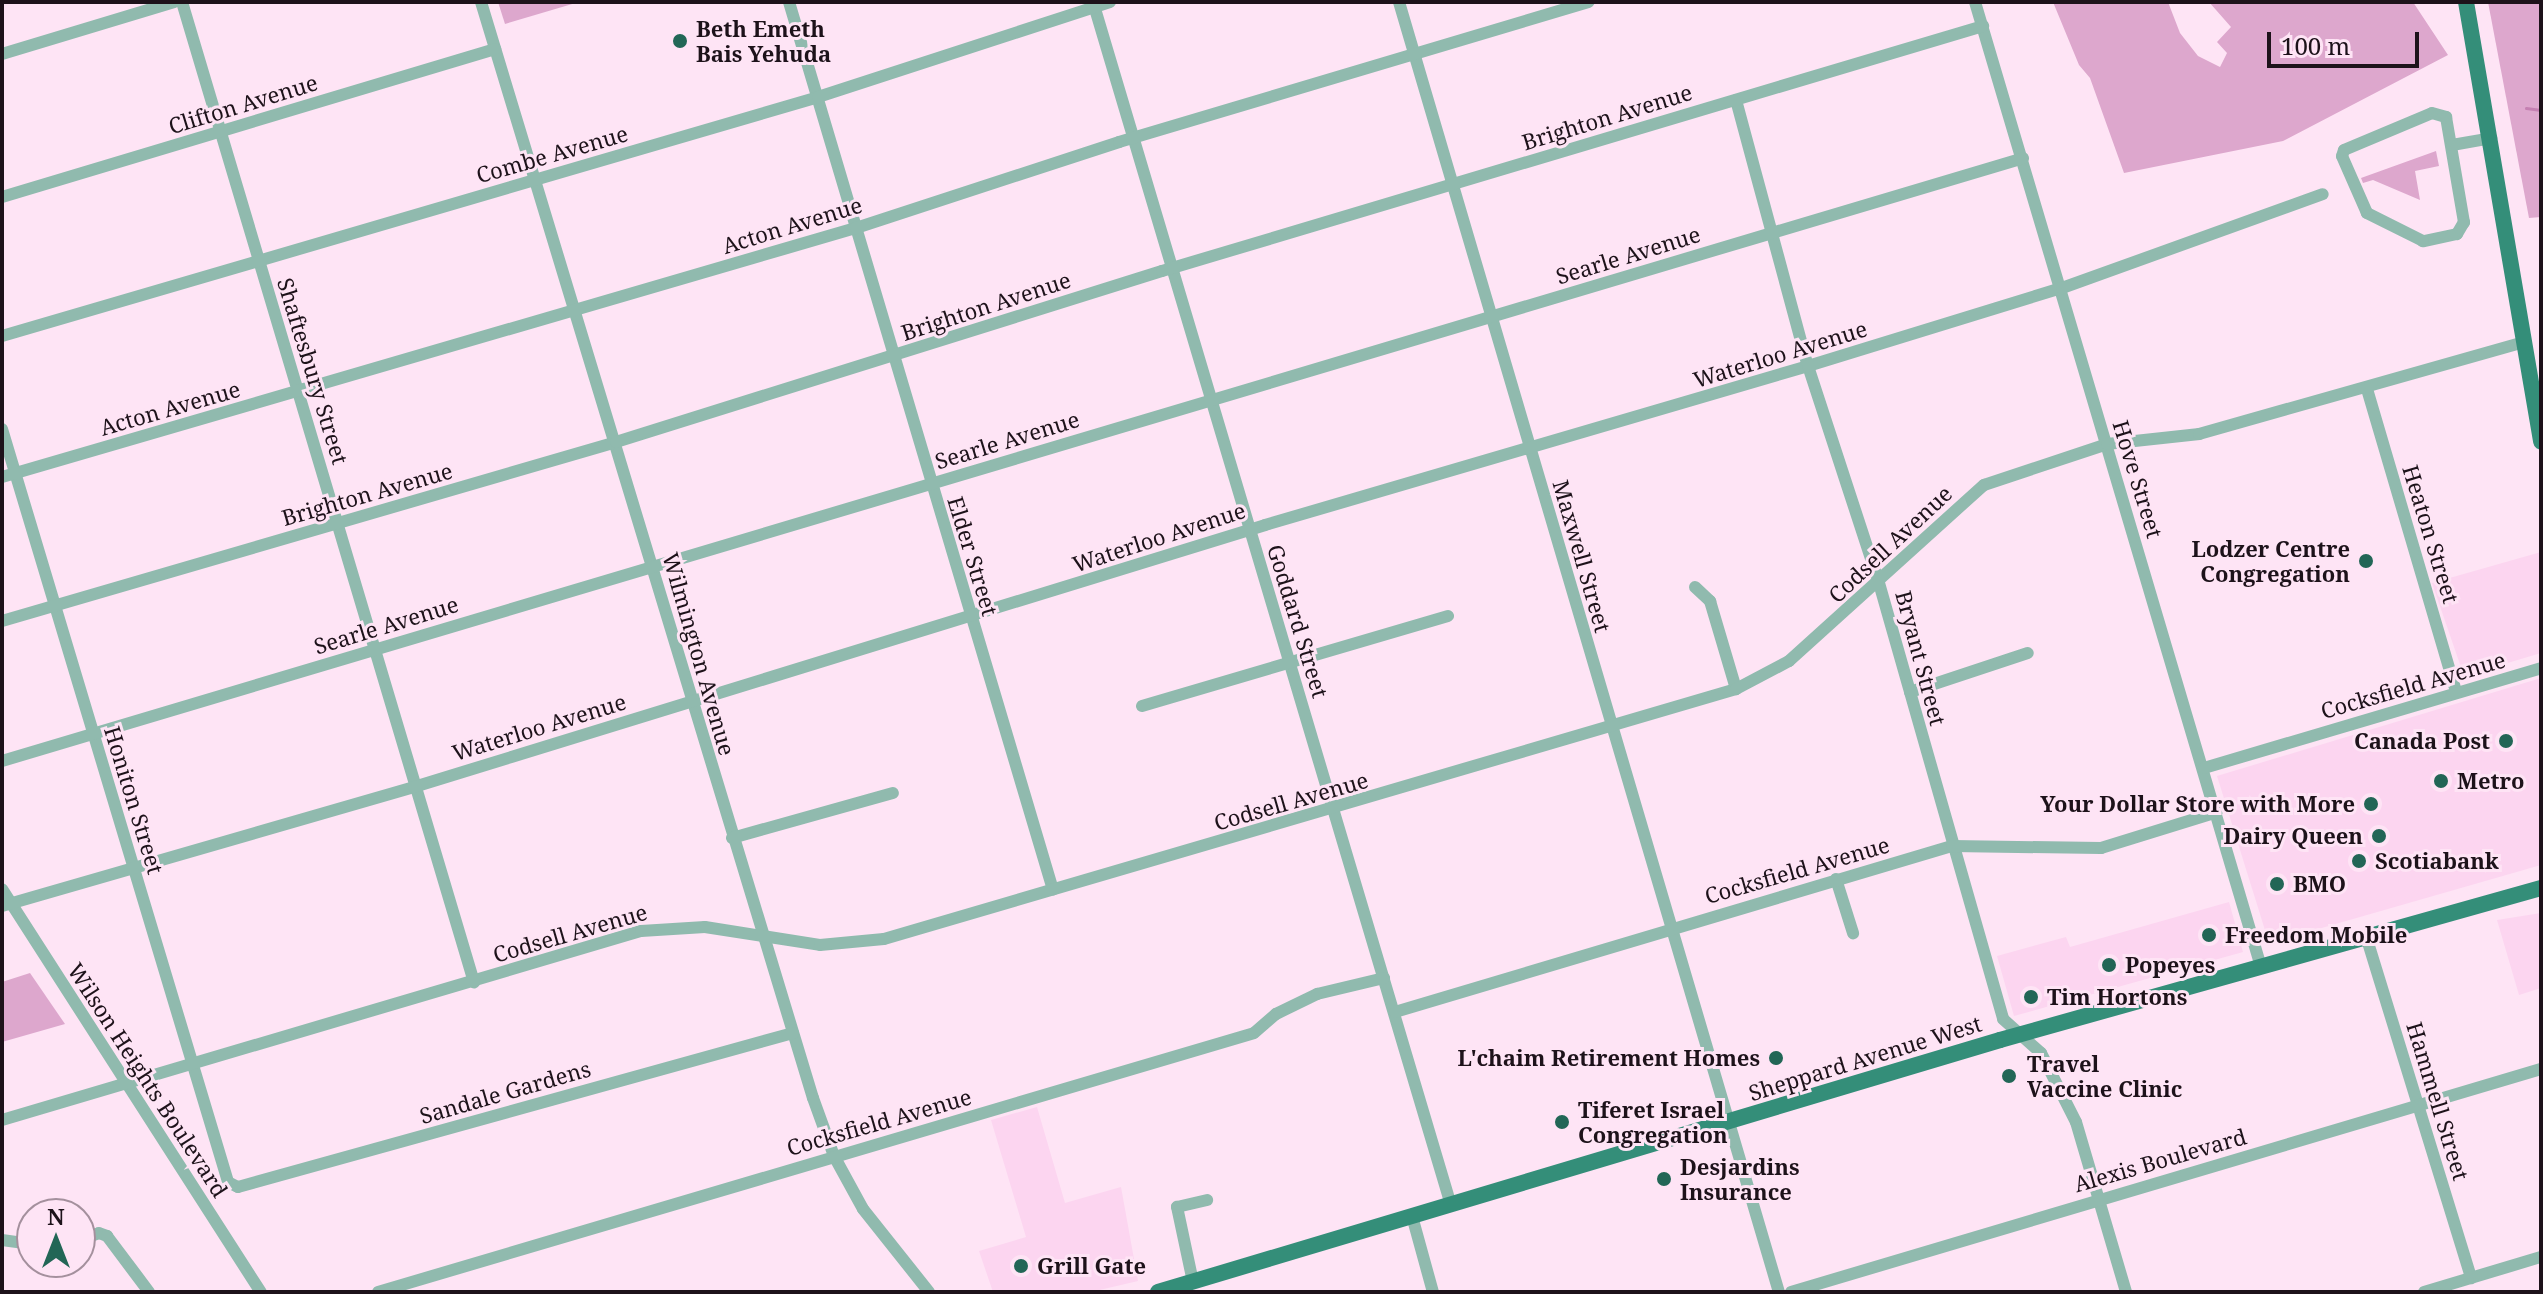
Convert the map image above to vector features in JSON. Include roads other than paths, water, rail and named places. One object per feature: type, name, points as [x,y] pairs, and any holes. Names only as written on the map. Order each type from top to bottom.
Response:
[{"type":"main road","points":[[2466,2],[2541,442]]},
{"type":"main road","name":"Sheppard Avenue West","points":[[1158,1292],[1729,1121],[2541,888]]},
{"type":"street","points":[[2,54],[174,2]]},
{"type":"street","name":"Shaftesbury Street","points":[[182,2],[474,982]]},
{"type":"street","name":"Wilmington Avenue","points":[[481,2],[616,442],[732,838],[834,1156],[863,1209],[929,1292]]},
{"type":"street","name":"Elder Street","points":[[789,2],[1053,890]]},
{"type":"street","name":"Combe Avenue","points":[[2,336],[818,97],[1094,4],[1110,2]]},
{"type":"street","name":"Maxwell Street","points":[[1399,2],[1611,727],[1674,927],[1779,1292]]},
{"type":"street","name":"Acton Avenue","points":[[8,475],[856,228],[1134,137],[1589,2]]},
{"type":"street","name":"Hove Street","points":[[1975,2],[2261,967]]},
{"type":"street","name":"Goddard Street","points":[[1094,4],[1451,1205]]},
{"type":"street","name":"Brighton Avenue","points":[[2,621],[616,442],[1172,268],[1983,26]]},
{"type":"street","name":"Clifton Avenue","points":[[2,197],[495,49]]},
{"type":"street","name":"Bryant Street","points":[[1736,100],[1808,366],[1879,583],[2003,1019],[2041,1053],[2076,1122],[2126,1292]]},
{"type":"street","points":[[2438,112],[2446,117],[2452,145],[2464,225],[2457,234],[2423,241],[2367,213],[2342,156],[2376,134],[2438,112]]},
{"type":"street","points":[[2452,145],[2491,138]]},
{"type":"street","name":"Searle Avenue","points":[[2,761],[2023,158]]},
{"type":"street","name":"Waterloo Avenue","points":[[6,904],[414,787],[1250,530],[1808,366],[2062,288],[2323,194]]},
{"type":"street","name":"Codsell Avenue","points":[[2,1120],[128,1086],[671,926],[820,945],[884,939],[1333,810],[1736,689],[1789,661],[1984,485],[2107,444],[2199,434],[2367,389],[2524,342]]},
{"type":"street","name":"Heaton Street","points":[[2367,389],[2456,691]]},
{"type":"street","name":"Honiton Street","points":[[2,429],[8,475],[54,608],[228,1182]]},
{"type":"street","points":[[1695,587],[1710,601],[1736,689]]},
{"type":"street","points":[[1142,706],[1448,616]]},
{"type":"street","points":[[1910,692],[2028,653]]},
{"type":"street","name":"Cocksfield Avenue","points":[[2204,768],[2541,668]]},
{"type":"street","points":[[732,838],[893,793]]},
{"type":"street","name":"Cocksfield Avenue","points":[[1395,1012],[1952,846],[2101,848],[2217,812]]},
{"type":"street","points":[[1836,879],[1853,933]]},
{"type":"street","name":"Wilson Heights Boulevard","points":[[2,889],[6,904],[261,1292]]},
{"type":"street","name":"Hammell Street","points":[[2366,936],[2471,1278]]},
{"type":"street","name":"Cocksfield Avenue","points":[[378,1292],[1254,1033],[1276,1014],[1317,994],[1384,978]]},
{"type":"street","name":"Sandale Gardens","points":[[228,1182],[238,1187],[793,1033]]},
{"type":"street","name":"Alexis Boulevard","points":[[1791,1292],[2541,1069]]},
{"type":"street","points":[[1193,1282],[1177,1207],[1207,1200]]},
{"type":"street","points":[[1412,1216],[1433,1292]]},
{"type":"street","points":[[96,1234],[107,1236],[149,1292]]},
{"type":"street","points":[[2424,1292],[2541,1257]]},
{"type":"waterway","points":[[2526,108],[2541,110]]},
{"type":"place","name":"Beth Emeth Bais Yehuda","points":[[680,41]]},
{"type":"place","name":"Lodzer Centre Congregation","points":[[2366,561]]},
{"type":"place","name":"Canada Post","points":[[2506,741]]},
{"type":"place","name":"Metro","points":[[2441,781]]},
{"type":"place","name":"Your Dollar Store with More","points":[[2371,804]]},
{"type":"place","name":"Dairy Queen","points":[[2379,836]]},
{"type":"place","name":"Scotiabank","points":[[2359,861]]},
{"type":"place","name":"BMO","points":[[2277,884]]},
{"type":"place","name":"Freedom Mobile","points":[[2209,935]]},
{"type":"place","name":"Popeyes","points":[[2109,965]]},
{"type":"place","name":"Tim Hortons","points":[[2031,997]]},
{"type":"place","name":"L'chaim Retirement Homes","points":[[1776,1058]]},
{"type":"place","name":"Travel Vaccine Clinic","points":[[2009,1076]]},
{"type":"place","name":"Tiferet Israel Congregation","points":[[1562,1122]]},
{"type":"place","name":"Desjardins Insurance","points":[[1664,1179]]},
{"type":"place","name":"Grill Gate","points":[[1021,1266]]}]
